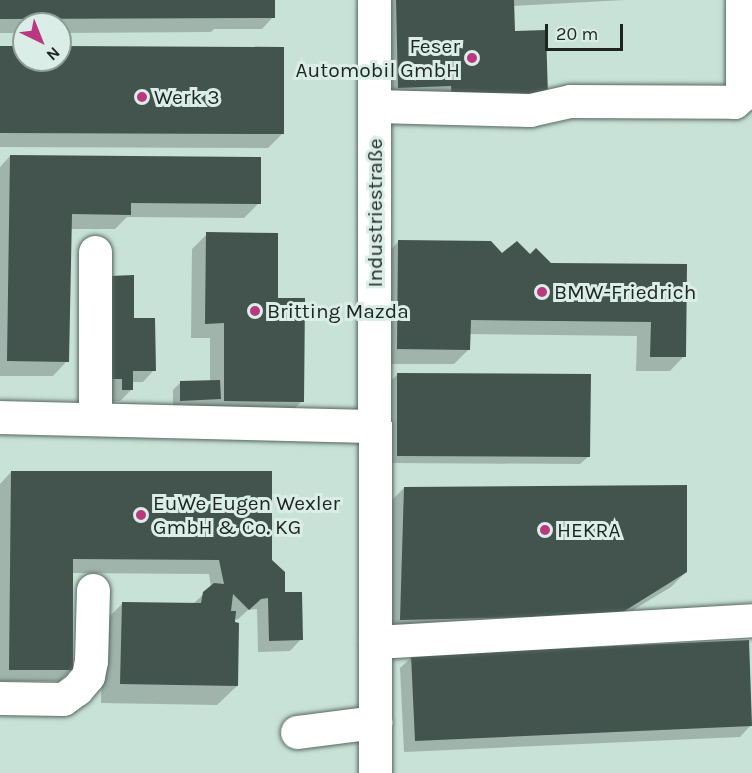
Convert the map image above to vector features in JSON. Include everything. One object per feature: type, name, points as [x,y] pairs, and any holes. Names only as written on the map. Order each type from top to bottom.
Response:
[{"type":"street","name":"Industriestraße","points":[[375,0],[375,773]]},
{"type":"street","points":[[375,105],[530,110],[570,101],[734,102],[742,95],[742,0]]},
{"type":"street","points":[[94,252],[95,419]]},
{"type":"street","points":[[0,417],[375,426]]},
{"type":"street","points":[[0,698],[63,699],[88,676],[91,661],[93,590]]},
{"type":"street","points":[[375,642],[752,620]]},
{"type":"street","points":[[297,732],[375,722]]},
{"type":"shaded area","points":[[0,0],[752,0],[752,773],[0,773]]},
{"type":"building","points":[[0,0],[275,0],[275,18],[72,19],[72,12],[12,12],[12,19],[0,19]]},
{"type":"building","name":"Feser Automobil GmbH","points":[[396,0],[514,0],[515,31],[546,30],[548,96],[452,99],[451,86],[398,88]]},
{"type":"building","name":"Werk 3","points":[[0,46],[12,46],[12,72],[72,72],[72,46],[284,47],[284,134],[0,133]]},
{"type":"building","points":[[10,155],[261,157],[261,204],[131,203],[131,215],[72,214],[69,362],[7,361]]},
{"type":"building","name":"Britting Mazda","points":[[206,232],[278,233],[278,298],[305,298],[304,402],[224,401],[224,323],[205,324]]},
{"type":"building","name":"BMW-Friedrich","points":[[398,240],[491,241],[502,253],[517,241],[530,254],[536,248],[551,263],[687,264],[686,357],[650,357],[651,322],[471,320],[470,350],[397,349]]},
{"type":"building","points":[[134,275],[134,318],[155,318],[156,371],[133,371],[133,390],[122,390],[122,379],[112,379],[110,276]]},
{"type":"building","points":[[397,373],[591,374],[590,457],[397,456]]},
{"type":"building","points":[[220,380],[221,399],[180,401],[180,381]]},
{"type":"building","points":[[11,471],[272,471],[272,560],[285,572],[285,592],[302,592],[303,640],[269,641],[268,598],[261,599],[249,610],[233,594],[231,611],[236,611],[235,622],[239,623],[238,686],[120,684],[122,602],[201,603],[203,592],[214,583],[224,584],[219,560],[73,559],[73,670],[9,670]]},
{"type":"building","name":"HEKRA","points":[[687,485],[687,572],[618,615],[400,620],[404,487]]},
{"type":"building","points":[[749,640],[752,726],[415,741],[411,655]]},
{"type":"place","name":"Feser Automobil GmbH","points":[[472,58]]},
{"type":"place","name":"Werk 3","points":[[142,97]]},
{"type":"place","name":"BMW-Friedrich","points":[[542,292]]},
{"type":"place","name":"Britting Mazda","points":[[255,311]]},
{"type":"place","name":"EuWe Eugen Wexler GmbH & Co. KG","points":[[141,515]]},
{"type":"place","name":"HEKRA","points":[[545,530]]}]
